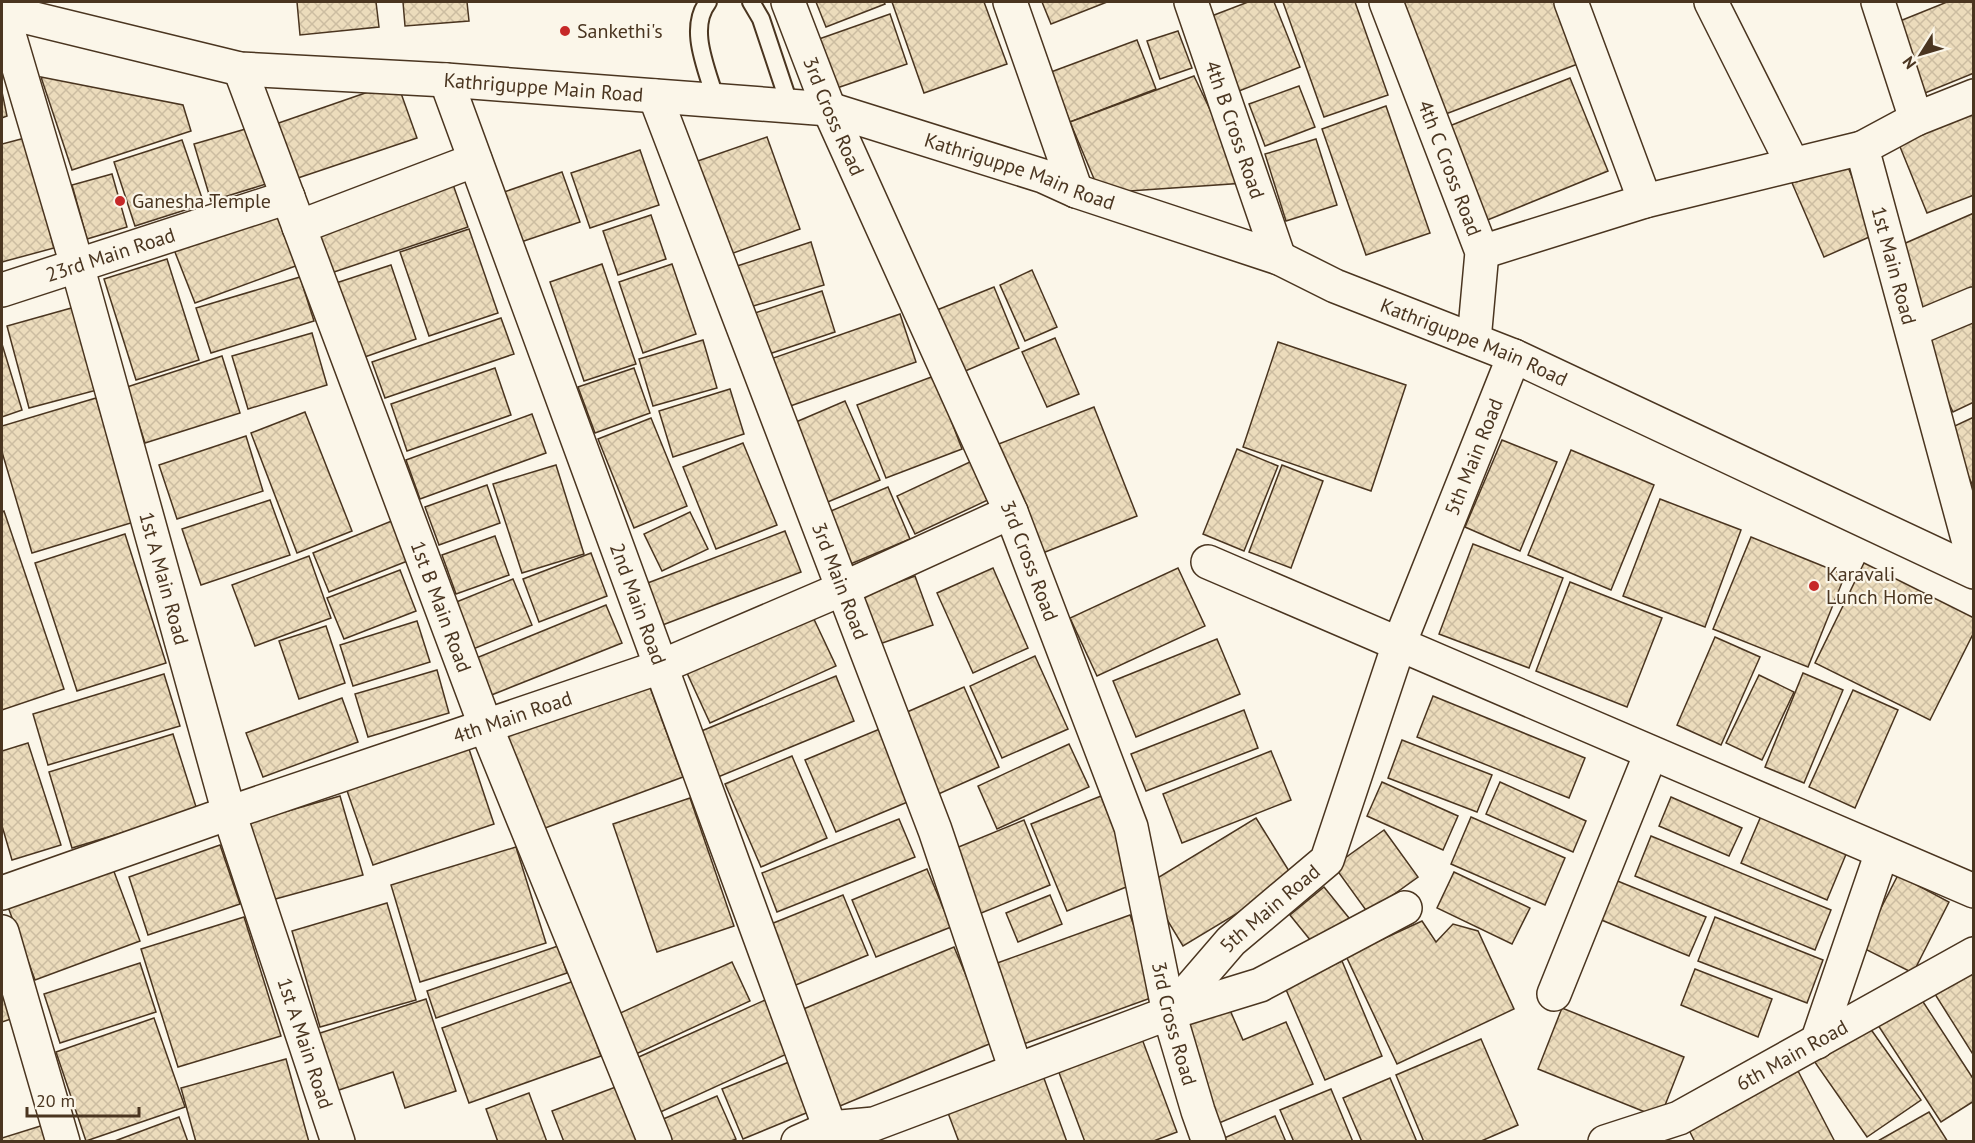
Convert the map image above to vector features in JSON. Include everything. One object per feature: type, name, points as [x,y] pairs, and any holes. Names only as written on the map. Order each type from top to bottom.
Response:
[{"type":"street","name":"3rd Cross Road","points":[[788,2],[829,110],[1011,512],[1131,827],[1169,1014],[1209,1142]]},
{"type":"street","points":[[1010,2],[1076,191]]},
{"type":"street","name":"4th B Cross Road","points":[[1191,2],[1279,258]]},
{"type":"street","name":"4th C Cross Road","points":[[1386,2],[1482,252],[1474,340]]},
{"type":"street","points":[[1571,2],[1645,201]]},
{"type":"street","points":[[1711,2],[1793,165]]},
{"type":"street","points":[[1878,2],[1916,119]]},
{"type":"street","name":"Kathriguppe Main Road","points":[[2,11],[240,69],[446,80],[829,110],[1043,176],[1076,191],[1279,258],[1335,286],[1514,356],[1974,572]]},
{"type":"street","name":"1st A Main Road","points":[[2,11],[77,265],[229,813],[338,1142]]},
{"type":"street","name":"1st B Main Road","points":[[240,69],[486,727],[654,1142]]},
{"type":"street","name":"2nd Main Road","points":[[446,80],[830,1128]]},
{"type":"street","name":"3rd Main Road","points":[[656,96],[935,830],[1016,1070]]},
{"type":"street","points":[[1482,252],[1645,201],[1862,148],[1916,119],[1974,96]]},
{"type":"street","name":"1st Main Road","points":[[1862,148],[1974,561]]},
{"type":"street","name":"23rd Main Road","points":[[2,290],[77,265],[293,212],[475,160]]},
{"type":"street","points":[[1912,330],[1974,304]]},
{"type":"street","name":"5th Main Road","points":[[798,1142],[830,1128],[874,1124],[1169,1014],[1231,941],[1327,860],[1399,644],[1514,356]]},
{"type":"street","name":"4th Main Road","points":[[2,894],[229,813],[660,667],[842,589],[1011,512]]},
{"type":"street","points":[[1208,562],[1974,891]]},
{"type":"street","points":[[1554,994],[1651,753]]},
{"type":"street","points":[[1817,1042],[1882,852]]},
{"type":"street","points":[[1169,1014],[1260,985],[1406,908]]},
{"type":"street","points":[[2,932],[63,1142]]},
{"type":"street","name":"6th Main Road","points":[[1605,1142],[1679,1118],[1974,954]]},
{"type":"lane","points":[[708,2],[701,10],[698,36],[716,101]]},
{"type":"lane","points":[[751,2],[761,19],[790,106]]},
{"type":"building","points":[[297,2],[376,2],[379,27],[300,35]]},
{"type":"building","points":[[403,2],[467,2],[469,21],[405,26]]},
{"type":"building","points":[[816,2],[884,2],[885,4],[826,27]]},
{"type":"building","points":[[892,2],[984,2],[1007,64],[924,93]]},
{"type":"building","points":[[1042,2],[1107,2],[1051,24]]},
{"type":"building","points":[[1248,2],[1274,2],[1300,67],[1239,91],[1209,17]]},
{"type":"building","points":[[1283,2],[1355,2],[1388,95],[1324,117]]},
{"type":"building","points":[[1399,2],[1560,2],[1583,62],[1443,115]]},
{"type":"building","points":[[1947,2],[1974,2],[1974,73],[1925,93],[1895,23]]},
{"type":"building","points":[[890,14],[907,64],[837,88],[819,39]]},
{"type":"building","points":[[1178,31],[1192,68],[1160,79],[1147,41]]},
{"type":"building","points":[[1137,40],[1156,89],[1070,122],[1051,72]]},
{"type":"building","points":[[1194,76],[1245,183],[1100,193],[1070,122]]},
{"type":"building","points":[[41,77],[183,105],[191,131],[72,170]]},
{"type":"building","points":[[1570,78],[1608,171],[1485,221],[1447,127]]},
{"type":"building","points":[[397,82],[417,138],[289,181],[270,126]]},
{"type":"building","points":[[1299,86],[1315,127],[1265,146],[1249,104]]},
{"type":"building","points":[[2,92],[7,116],[2,118]]},
{"type":"building","points":[[1386,106],[1430,233],[1366,255],[1322,129]]},
{"type":"building","points":[[1974,106],[1974,195],[1927,213],[1896,137]]},
{"type":"building","points":[[249,128],[266,184],[211,201],[194,144]]},
{"type":"building","points":[[767,137],[800,229],[725,256],[692,163]]},
{"type":"building","points":[[25,138],[54,248],[2,262],[2,144]]},
{"type":"building","points":[[1316,139],[1337,205],[1286,221],[1265,154]]},
{"type":"building","points":[[182,140],[204,204],[135,226],[114,162]]},
{"type":"building","points":[[640,150],[659,205],[590,228],[571,173]]},
{"type":"building","points":[[1845,160],[1876,234],[1824,257],[1792,183]]},
{"type":"building","points":[[562,172],[580,222],[521,242],[504,192]]},
{"type":"building","points":[[112,174],[127,227],[87,239],[72,185]]},
{"type":"building","points":[[450,176],[468,227],[331,273],[314,223]]},
{"type":"building","points":[[278,203],[301,264],[195,303],[171,242]]},
{"type":"building","points":[[1974,213],[1974,292],[1922,315],[1892,249]]},
{"type":"building","points":[[651,215],[666,259],[618,275],[603,231]]},
{"type":"building","points":[[469,229],[498,313],[429,336],[400,252]]},
{"type":"building","points":[[811,242],[824,285],[750,307],[737,266]]},
{"type":"building","points":[[167,259],[199,360],[136,380],[104,279]]},
{"type":"building","points":[[602,264],[636,364],[584,381],[550,282]]},
{"type":"building","points":[[672,264],[696,334],[643,353],[619,282]]},
{"type":"building","points":[[391,265],[416,339],[359,359],[333,284]]},
{"type":"building","points":[[1032,270],[1057,327],[1025,341],[1000,285]]},
{"type":"building","points":[[300,277],[314,321],[211,353],[196,308]]},
{"type":"building","points":[[994,287],[1019,348],[963,372],[937,310]]},
{"type":"building","points":[[822,291],[835,332],[769,354],[755,313]]},
{"type":"building","points":[[75,307],[97,390],[29,408],[7,326]]},
{"type":"building","points":[[900,314],[916,362],[776,411],[759,363]]},
{"type":"building","points":[[501,318],[514,354],[385,398],[372,362]]},
{"type":"building","points":[[1974,319],[1974,402],[1953,412],[1921,344]]},
{"type":"building","points":[[312,333],[327,385],[248,409],[232,356]]},
{"type":"building","points":[[1055,338],[1079,394],[1047,407],[1022,352]]},
{"type":"building","points":[[703,340],[717,388],[653,406],[639,359]]},
{"type":"building","points":[[1278,342],[1406,385],[1371,491],[1243,447]]},
{"type":"building","points":[[2,344],[22,410],[2,417]]},
{"type":"building","points":[[222,356],[240,413],[145,443],[127,387]]},
{"type":"building","points":[[495,368],[511,415],[407,451],[391,404]]},
{"type":"building","points":[[634,368],[650,413],[595,433],[578,387]]},
{"type":"building","points":[[934,376],[962,449],[886,478],[857,405]]},
{"type":"building","points":[[730,389],[744,434],[673,457],[659,411]]},
{"type":"building","points":[[96,398],[134,522],[32,553],[2,452],[2,426]]},
{"type":"building","points":[[845,401],[880,480],[823,504],[789,425]]},
{"type":"building","points":[[1094,407],[1137,516],[1035,556],[991,447]]},
{"type":"building","points":[[305,412],[352,531],[297,553],[251,433]]},
{"type":"building","points":[[532,414],[546,453],[420,499],[406,460]]},
{"type":"building","points":[[1974,417],[1974,488],[1946,430]]},
{"type":"building","points":[[651,418],[687,506],[634,528],[598,439]]},
{"type":"building","points":[[246,436],[263,491],[177,519],[159,465]]},
{"type":"building","points":[[1502,440],[1557,462],[1520,551],[1465,527]]},
{"type":"building","points":[[743,443],[777,525],[716,549],[683,467]]},
{"type":"building","points":[[1237,449],[1278,466],[1244,551],[1203,534]]},
{"type":"building","points":[[1571,450],[1654,485],[1611,590],[1528,555]]},
{"type":"building","points":[[972,461],[990,499],[915,534],[897,496]]},
{"type":"building","points":[[556,465],[584,554],[522,573],[493,484]]},
{"type":"building","points":[[1282,465],[1323,481],[1291,568],[1249,552]]},
{"type":"building","points":[[487,485],[500,523],[439,545],[425,507]]},
{"type":"building","points":[[888,487],[910,539],[841,568],[819,516]]},
{"type":"building","points":[[1660,499],[1741,530],[1705,627],[1623,596]]},
{"type":"building","points":[[270,500],[290,555],[201,585],[182,529]]},
{"type":"building","points":[[4,511],[64,689],[2,710],[2,512]]},
{"type":"building","points":[[690,512],[708,549],[662,571],[644,534]]},
{"type":"building","points":[[399,518],[415,558],[329,592],[313,553]]},
{"type":"building","points":[[785,531],[801,572],[660,626],[645,584]]},
{"type":"building","points":[[125,534],[166,663],[77,691],[35,563]]},
{"type":"building","points":[[495,536],[509,575],[456,594],[442,555]]},
{"type":"building","points":[[1751,537],[1845,575],[1808,667],[1713,629]]},
{"type":"building","points":[[1473,544],[1563,578],[1529,668],[1439,634]]},
{"type":"building","points":[[591,553],[607,596],[539,622],[523,579]]},
{"type":"building","points":[[309,556],[331,618],[255,646],[232,585]]},
{"type":"building","points":[[1864,563],[1974,618],[1974,632],[1930,720],[1815,663]]},
{"type":"building","points":[[993,568],[1028,648],[973,673],[937,593]]},
{"type":"building","points":[[1178,568],[1205,626],[1097,676],[1070,618]]},
{"type":"building","points":[[400,570],[416,611],[344,639],[327,598]]},
{"type":"building","points":[[915,576],[933,625],[874,646],[856,598]]},
{"type":"building","points":[[513,579],[532,625],[473,649],[454,603]]},
{"type":"building","points":[[1570,582],[1662,618],[1627,707],[1536,671]]},
{"type":"building","points":[[606,605],[622,643],[489,696],[474,659]]},
{"type":"building","points":[[812,615],[836,666],[710,723],[687,673]]},
{"type":"building","points":[[417,621],[430,662],[353,686],[340,645]]},
{"type":"building","points":[[326,626],[345,683],[299,699],[279,641]]},
{"type":"building","points":[[1715,637],[1760,657],[1721,745],[1677,725]]},
{"type":"building","points":[[1217,639],[1240,694],[1136,737],[1113,681]]},
{"type":"building","points":[[1035,656],[1068,729],[1002,758],[970,686]]},
{"type":"building","points":[[437,670],[449,713],[368,737],[355,694]]},
{"type":"building","points":[[1803,673],[1843,690],[1804,783],[1765,767]]},
{"type":"building","points":[[164,674],[180,726],[48,765],[33,714]]},
{"type":"building","points":[[1759,675],[1794,692],[1762,760],[1726,743]]},
{"type":"building","points":[[836,676],[854,721],[718,777],[699,732]]},
{"type":"building","points":[[648,682],[683,777],[537,831],[502,736]]},
{"type":"building","points":[[964,687],[999,767],[934,796],[898,716]]},
{"type":"building","points":[[1853,690],[1898,710],[1855,808],[1809,787]]},
{"type":"building","points":[[1433,696],[1585,758],[1569,798],[1417,737]]},
{"type":"building","points":[[342,698],[358,742],[263,777],[246,733]]},
{"type":"building","points":[[1244,710],[1258,748],[1146,791],[1131,754]]},
{"type":"building","points":[[887,726],[917,798],[836,832],[805,760]]},
{"type":"building","points":[[173,734],[197,810],[72,848],[49,772]]},
{"type":"building","points":[[1402,740],[1492,775],[1477,812],[1388,778]]},
{"type":"building","points":[[28,743],[61,845],[12,860],[2,826],[2,751]]},
{"type":"building","points":[[467,743],[494,824],[373,865],[345,785]]},
{"type":"building","points":[[1069,744],[1089,787],[997,829],[978,786]]},
{"type":"building","points":[[1271,751],[1291,800],[1182,843],[1163,794]]},
{"type":"building","points":[[792,756],[827,838],[761,867],[725,784]]},
{"type":"building","points":[[1382,782],[1458,816],[1443,850],[1367,816]]},
{"type":"building","points":[[1500,782],[1586,821],[1573,852],[1486,814]]},
{"type":"building","points":[[340,796],[363,875],[268,901],[246,823]]},
{"type":"building","points":[[1101,796],[1136,883],[1067,911],[1031,824]]},
{"type":"building","points":[[1671,797],[1742,828],[1729,856],[1659,826]]},
{"type":"building","points":[[690,798],[734,926],[657,952],[613,824]]},
{"type":"building","points":[[1761,816],[1847,852],[1827,900],[1741,863]]},
{"type":"building","points":[[1471,817],[1565,858],[1545,905],[1451,864]]},
{"type":"building","points":[[1256,818],[1294,879],[1183,946],[1146,885]]},
{"type":"building","points":[[899,819],[915,857],[777,912],[762,873]]},
{"type":"building","points":[[1024,820],[1050,885],[974,916],[949,851]]},
{"type":"building","points":[[1384,830],[1418,877],[1368,913],[1334,866]]},
{"type":"building","points":[[1651,836],[1831,910],[1815,950],[1635,876]]},
{"type":"building","points":[[220,845],[240,904],[148,935],[129,877]]},
{"type":"building","points":[[516,847],[546,943],[420,982],[391,885]]},
{"type":"building","points":[[113,869],[140,941],[35,980],[8,907]]},
{"type":"building","points":[[927,869],[951,927],[876,957],[852,900]]},
{"type":"building","points":[[1454,872],[1530,908],[1512,944],[1437,908]]},
{"type":"building","points":[[1898,875],[1949,902],[1913,973],[1861,947]]},
{"type":"building","points":[[1615,880],[1706,917],[1689,956],[1599,919]]},
{"type":"building","points":[[1324,887],[1349,918],[1315,946],[1290,915]]},
{"type":"building","points":[[843,895],[868,955],[791,987],[766,926]]},
{"type":"building","points":[[1050,895],[1062,924],[1018,942],[1006,913]]},
{"type":"building","points":[[387,903],[416,1000],[320,1027],[292,931]]},
{"type":"building","points":[[1130,915],[1159,995],[1018,1046],[989,966]]},
{"type":"building","points":[[244,917],[281,1036],[178,1067],[141,949]]},
{"type":"building","points":[[1715,917],[1823,960],[1807,1003],[1698,961]]},
{"type":"building","points":[[1422,921],[1436,942],[1453,924],[1478,931],[1514,1009],[1397,1064],[1346,956]]},
{"type":"building","points":[[558,946],[567,973],[436,1018],[427,991]]},
{"type":"building","points":[[954,947],[994,1042],[840,1106],[801,1010]]},
{"type":"building","points":[[1342,961],[1382,1056],[1325,1080],[1284,985]]},
{"type":"building","points":[[732,962],[750,1001],[636,1054],[618,1014]]},
{"type":"building","points":[[140,963],[156,1012],[60,1043],[44,994]]},
{"type":"building","points":[[1974,966],[1974,1056],[1933,991]]},
{"type":"building","points":[[1695,969],[1772,999],[1758,1037],[1681,1005]]},
{"type":"building","points":[[574,981],[601,1056],[469,1103],[442,1028]]},
{"type":"building","points":[[2,987],[11,1019],[2,1022]]},
{"type":"building","points":[[1916,991],[1974,1080],[1974,1101],[1941,1122],[1874,1019]]},
{"type":"building","points":[[426,999],[456,1091],[405,1108],[393,1072],[336,1091],[317,1034]]},
{"type":"building","points":[[765,1000],[789,1053],[654,1115],[630,1061]]},
{"type":"building","points":[[1226,1001],[1243,1040],[1286,1022],[1313,1084],[1219,1123],[1176,1022]]},
{"type":"building","points":[[1562,1008],[1684,1057],[1660,1118],[1538,1069]]},
{"type":"building","points":[[154,1018],[185,1107],[86,1141],[56,1052]]},
{"type":"building","points":[[1865,1021],[1921,1100],[1867,1137],[1812,1058]]},
{"type":"building","points":[[1139,1031],[1177,1132],[1151,1142],[1085,1142],[1055,1062]]},
{"type":"building","points":[[1481,1039],[1518,1125],[1479,1142],[1424,1142],[1396,1075]]},
{"type":"building","points":[[286,1059],[309,1142],[196,1142],[181,1088]]},
{"type":"building","points":[[789,1062],[811,1111],[743,1139],[722,1089]]},
{"type":"building","points":[[1041,1070],[1067,1142],[959,1142],[945,1105]]},
{"type":"building","points":[[1798,1071],[1835,1142],[1695,1142],[1688,1128]]},
{"type":"building","points":[[1390,1078],[1417,1142],[1362,1142],[1343,1098]]},
{"type":"building","points":[[621,1085],[641,1142],[564,1142],[552,1111]]},
{"type":"building","points":[[1331,1089],[1353,1142],[1294,1142],[1280,1110]]},
{"type":"building","points":[[529,1093],[547,1142],[498,1142],[486,1109]]},
{"type":"building","points":[[717,1096],[736,1139],[729,1142],[662,1142],[654,1123]]},
{"type":"building","points":[[1929,1112],[1948,1142],[1876,1142]]},
{"type":"building","points":[[1275,1116],[1286,1142],[1215,1142]]},
{"type":"building","points":[[179,1117],[188,1142],[112,1142]]},
{"type":"building","points":[[47,1124],[52,1142],[2,1142],[2,1138]]},
{"type":"place","name":"Sankethi's","points":[[565,31]]},
{"type":"place","name":"Ganesha Temple","points":[[120,201]]},
{"type":"place","name":"Karavali Lunch Home","points":[[1814,586]]}]
